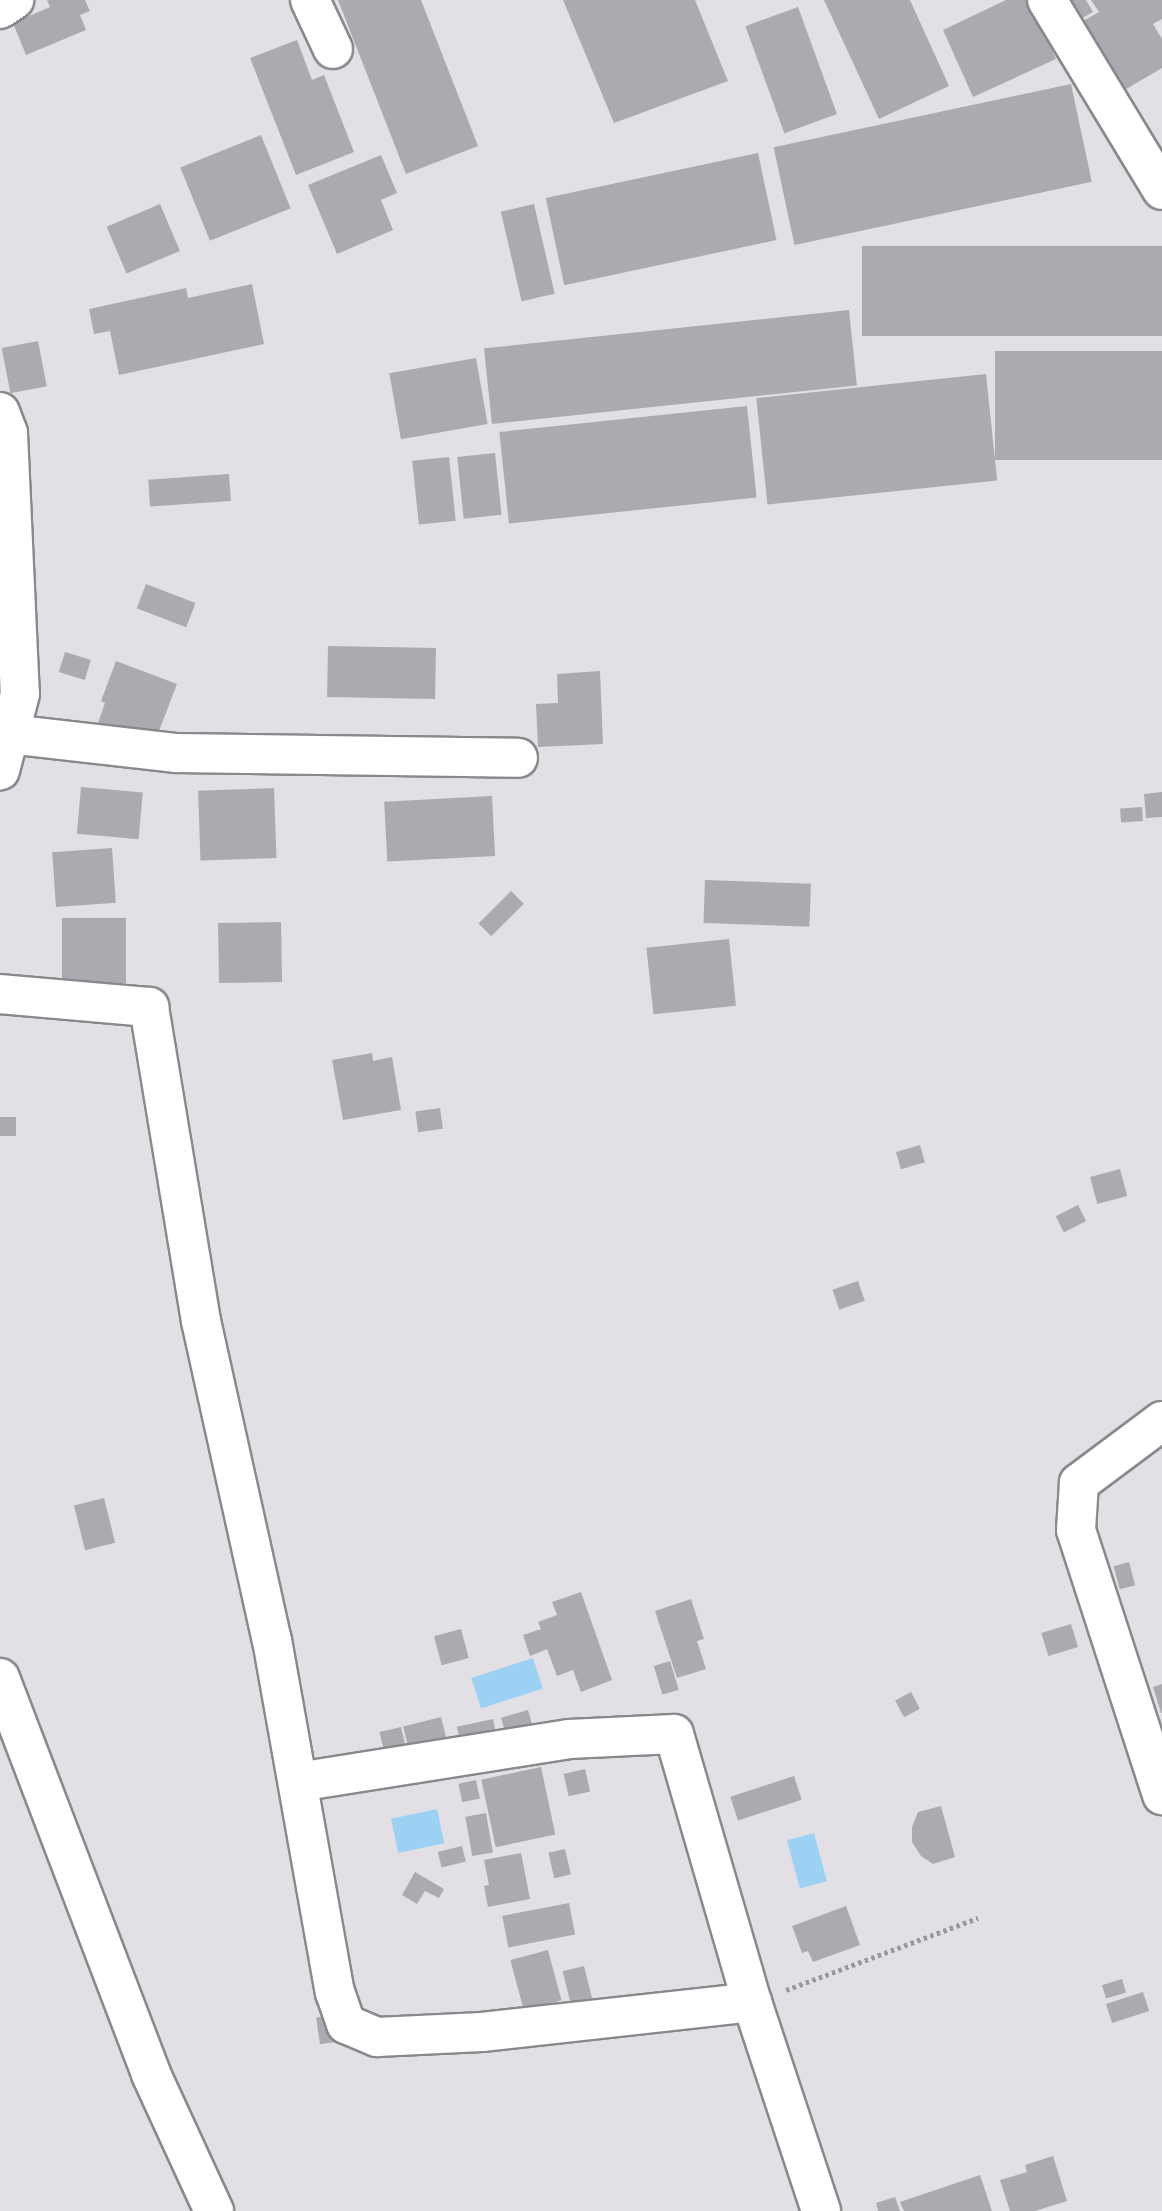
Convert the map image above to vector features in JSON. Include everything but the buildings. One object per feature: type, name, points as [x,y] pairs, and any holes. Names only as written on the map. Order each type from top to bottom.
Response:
[{"type":"street","points":[[0,9],[14,0]]},
{"type":"street","points":[[310,0],[333,48]]},
{"type":"street","points":[[1047,0],[1162,190]]},
{"type":"street","points":[[0,412],[8,433],[20,694],[5,752],[518,758]]},
{"type":"street","points":[[0,994],[149,1007],[201,1321],[272,1640],[335,1992],[346,2024],[377,2037],[443,2034],[752,2003]]},
{"type":"street","points":[[1162,1421],[1079,1483],[1076,1530],[1162,1795]]},
{"type":"street","points":[[0,1678],[151,2074],[214,2211]]},
{"type":"street","points":[[298,1782],[569,1739],[674,1734],[752,2003],[821,2211]]},
{"type":"path","points":[[752,2003],[978,1918]]},
{"type":"water","points":[[533,1658],[543,1688],[481,1709],[471,1678]]},
{"type":"water","points":[[437,1809],[444,1843],[398,1853],[391,1819]]},
{"type":"water","points":[[814,1833],[827,1881],[800,1889],[787,1840]]}]
